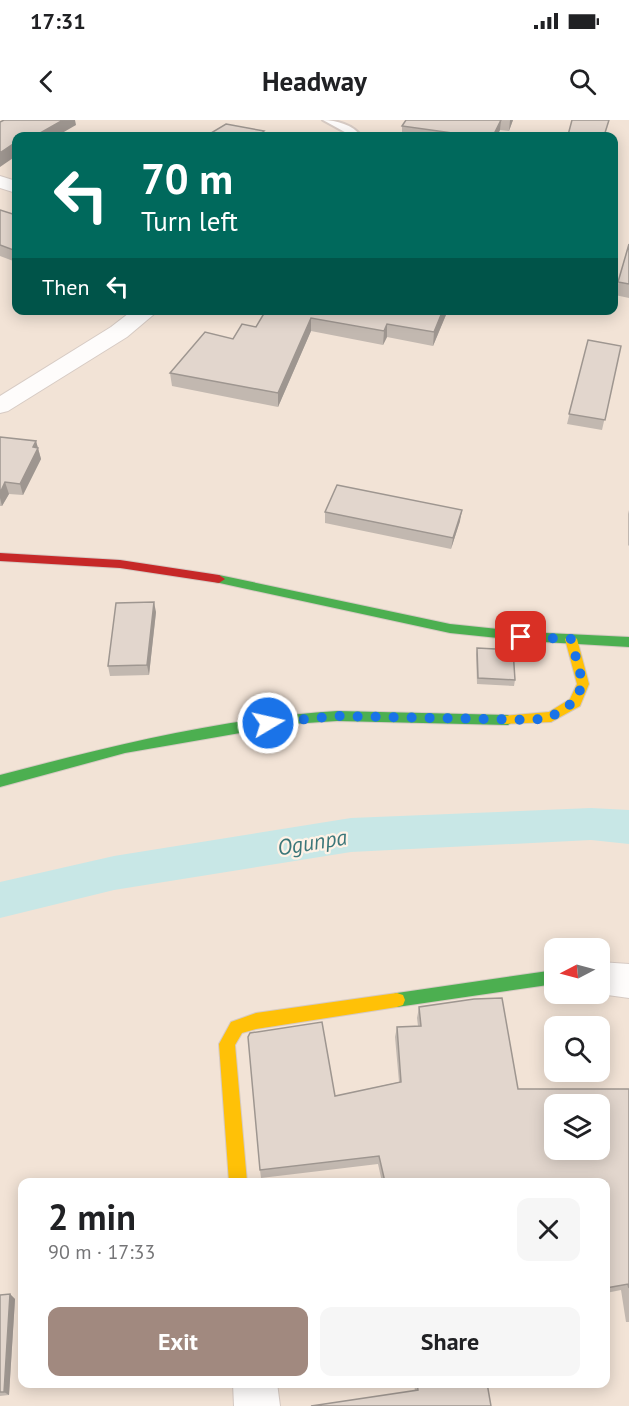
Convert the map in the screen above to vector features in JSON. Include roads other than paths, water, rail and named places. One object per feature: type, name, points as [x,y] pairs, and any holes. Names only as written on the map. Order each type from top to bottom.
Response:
[{"type":"street","points":[[0,406],[119,332],[141,315]]},
{"type":"street","points":[[0,557],[120,564],[258,585],[423,624],[521,637],[629,642]]},
{"type":"street","points":[[0,781],[125,748],[292,719],[337,716],[500,720],[551,717],[574,702],[583,684],[571,639]]},
{"type":"street","points":[[238,1178],[227,1044],[237,1027],[256,1021],[544,979]]},
{"type":"street","points":[[610,980],[629,981]]},
{"type":"street","points":[[255,1388],[257,1406]]},
{"type":"lane","points":[[328,120],[352,132]]},
{"type":"waterway","name":"Ogunpa","points":[[0,900],[114,873],[351,835],[591,824],[629,827]]}]
